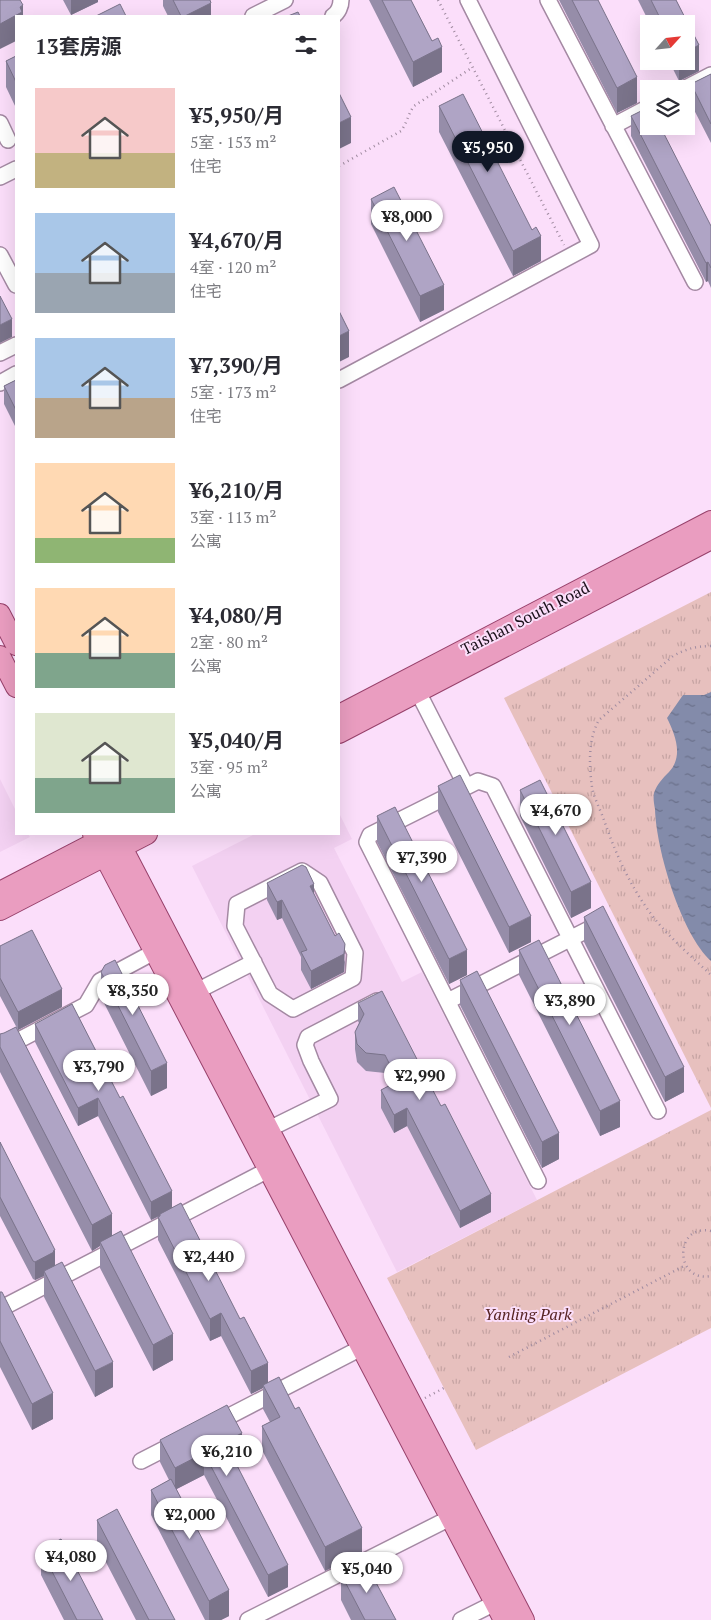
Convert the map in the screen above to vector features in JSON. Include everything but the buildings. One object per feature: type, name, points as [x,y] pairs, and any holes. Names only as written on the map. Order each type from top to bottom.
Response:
[{"type":"main road","name":"Taishan South Road","points":[[340,714],[711,521]]},
{"type":"main road","name":"Taishan South Road","points":[[340,732],[711,539]]},
{"type":"main road","points":[[0,614],[15,643]]},
{"type":"main road","points":[[0,656],[15,685]]},
{"type":"main road","points":[[0,892],[107,841],[141,835]]},
{"type":"main road","points":[[0,910],[107,841]]},
{"type":"main road","points":[[107,841],[154,952],[499,1612]]},
{"type":"main road","points":[[107,841],[196,991],[524,1620]]},
{"type":"lane","points":[[255,15],[285,0]]},
{"type":"lane","points":[[335,15],[341,6],[341,0]]},
{"type":"lane","points":[[340,379],[591,245],[468,0]]},
{"type":"lane","points":[[548,0],[695,282]]},
{"type":"lane","points":[[695,83],[711,75]]},
{"type":"lane","points":[[613,126],[640,112]]},
{"type":"lane","points":[[0,123],[8,140]]},
{"type":"lane","points":[[0,177],[15,170]]},
{"type":"lane","points":[[0,254],[15,283]]},
{"type":"lane","points":[[0,353],[15,346]]},
{"type":"lane","points":[[0,383],[15,375]]},
{"type":"lane","points":[[418,692],[466,786]]},
{"type":"lane","points":[[538,1182],[367,842],[370,835],[478,780],[494,786],[658,1111]]},
{"type":"lane","points":[[302,871],[320,883],[355,953],[353,978],[293,1009],[270,994],[254,962],[235,926],[237,904],[302,871]]},
{"type":"lane","points":[[448,1001],[597,925]]},
{"type":"lane","points":[[0,1050],[86,1006],[100,982],[154,952]]},
{"type":"lane","points":[[196,991],[254,962]]},
{"type":"lane","points":[[268,1129],[330,1099],[304,1045],[308,1037],[381,999]]},
{"type":"lane","points":[[0,1309],[268,1170]]},
{"type":"lane","points":[[141,1461],[362,1348]]},
{"type":"lane","points":[[248,1620],[450,1518]]},
{"type":"lane","points":[[461,1620],[499,1612]]},
{"type":"path","points":[[438,0],[570,256]]},
{"type":"path","points":[[340,165],[401,131],[408,114],[414,106],[473,67]]},
{"type":"path","points":[[711,646],[696,646],[673,656],[599,720],[593,730],[591,747],[592,788],[617,856],[630,882],[655,920],[682,949],[711,975]]},
{"type":"path","points":[[711,1231],[701,1230],[694,1233],[686,1242],[682,1254],[686,1266],[695,1274],[711,1276]]},
{"type":"path","points":[[508,1357],[686,1266]]},
{"type":"path","points":[[412,1405],[444,1388]]},
{"type":"shaded area","points":[[0,779],[15,809],[15,835],[29,835],[30,837],[0,852]]},
{"type":"shaded area","points":[[340,815],[352,839],[334,848],[402,982],[422,972],[537,1200],[397,1272],[192,866],[253,835],[340,835]]},
{"type":"green space","points":[[711,592],[711,1108],[504,698]]},
{"type":"green space","name":"Yanling Park","points":[[711,1110],[711,1328],[476,1450],[387,1278]]},
{"type":"water","points":[[711,692],[711,961],[700,948],[690,931],[680,912],[672,890],[656,826],[654,793],[660,781],[674,766],[676,759],[677,745],[667,718],[683,695],[704,695]]}]
